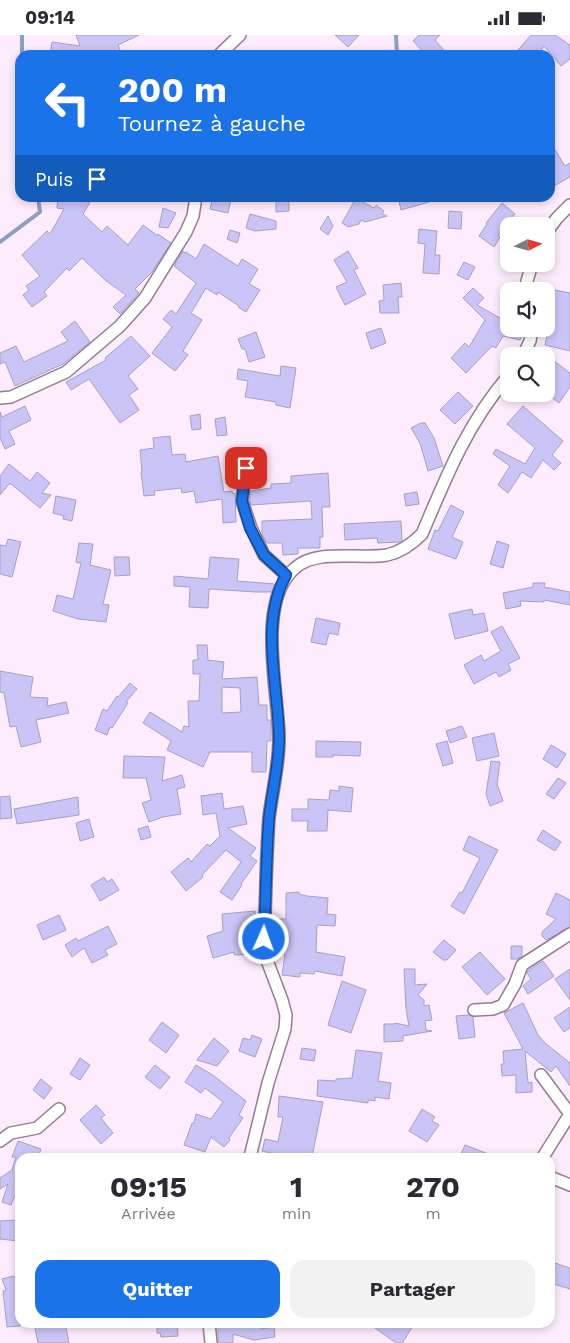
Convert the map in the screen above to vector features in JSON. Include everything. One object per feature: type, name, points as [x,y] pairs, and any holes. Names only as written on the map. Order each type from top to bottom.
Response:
[{"type":"street","points":[[224,50],[240,35]]},
{"type":"street","points":[[0,398],[11,397],[66,372],[120,326],[145,298],[186,232],[193,216],[195,202]]},
{"type":"street","points":[[555,221],[570,205]]},
{"type":"street","points":[[251,1153],[268,1083],[285,1029],[286,1015],[265,955],[264,939],[269,818],[279,740],[273,675],[274,614],[280,587],[286,575],[297,565],[310,559],[329,556],[387,555],[402,550],[422,534],[463,441],[483,407],[500,386]]},
{"type":"street","points":[[246,468],[242,501],[250,528],[264,555],[286,575]]},
{"type":"street","points":[[474,1010],[493,1009],[504,1005],[522,965],[570,934]]},
{"type":"street","points":[[541,1075],[570,1114],[546,1153]]},
{"type":"street","points":[[0,1141],[11,1133],[37,1128],[59,1109]]},
{"type":"street","points":[[555,1179],[570,1185]]},
{"type":"street","points":[[210,1328],[211,1343]]},
{"type":"building","points":[[76,35],[139,35],[118,45],[120,50],[51,50],[52,42],[80,46]]},
{"type":"building","points":[[335,35],[359,35],[348,47]]},
{"type":"building","points":[[419,35],[440,35],[435,40],[444,50],[421,50],[413,41]]},
{"type":"building","points":[[531,35],[555,35],[570,45],[570,59],[561,66],[555,59],[555,50],[547,50],[544,46],[541,50],[518,50]]},
{"type":"building","points":[[555,150],[565,166],[570,163],[570,177],[555,185]]},
{"type":"building","points":[[58,202],[90,202],[83,214],[102,232],[107,226],[128,245],[143,225],[171,243],[152,272],[135,289],[139,293],[120,314],[113,307],[126,295],[105,280],[82,258],[69,271],[67,268],[44,292],[47,296],[32,307],[23,295],[29,290],[26,286],[40,276],[22,255],[47,231],[50,234],[64,209],[57,208]]},
{"type":"building","points":[[212,202],[230,202],[228,213],[210,209]]},
{"type":"building","points":[[276,202],[289,202],[289,211],[276,212]]},
{"type":"building","points":[[354,202],[363,202],[374,208],[376,205],[384,211],[382,214],[387,216],[365,222],[361,220],[359,224],[348,227],[342,223]]},
{"type":"building","points":[[399,202],[429,202],[401,210]]},
{"type":"building","points":[[502,203],[515,214],[513,217],[500,217],[500,233],[498,236],[500,237],[494,247],[479,236],[486,223]]},
{"type":"building","points":[[163,208],[176,213],[168,228],[159,227]]},
{"type":"building","points":[[449,211],[462,212],[461,229],[448,228]]},
{"type":"building","points":[[250,214],[276,221],[276,229],[255,231],[246,228]]},
{"type":"building","points":[[328,216],[333,226],[328,235],[320,229]]},
{"type":"building","points":[[419,229],[437,231],[435,255],[440,255],[439,274],[423,273],[425,244],[418,243]]},
{"type":"building","points":[[230,230],[240,233],[237,243],[227,239]]},
{"type":"building","points":[[204,244],[238,266],[242,259],[258,269],[249,284],[260,290],[246,312],[218,292],[217,295],[206,288],[191,313],[202,320],[183,351],[188,355],[175,371],[152,353],[172,327],[163,319],[171,310],[176,314],[196,283],[174,266],[183,251],[196,259]]},
{"type":"building","points":[[348,251],[358,268],[354,270],[366,294],[345,305],[336,287],[347,282],[334,260]]},
{"type":"building","points":[[464,262],[475,267],[468,280],[457,275]]},
{"type":"building","points":[[401,283],[402,297],[398,297],[399,313],[380,313],[379,301],[384,300],[383,285]]},
{"type":"building","points":[[473,288],[484,298],[477,305],[500,318],[500,337],[502,337],[496,348],[492,346],[466,373],[451,358],[465,343],[469,347],[485,320],[463,298]]},
{"type":"building","points":[[555,290],[570,293],[570,351],[545,345],[547,337],[555,337]]},
{"type":"building","points":[[75,321],[90,342],[63,364],[15,386],[5,362],[0,364],[0,353],[16,346],[24,362],[68,341],[61,332]]},
{"type":"building","points":[[381,328],[386,343],[371,349],[366,333]]},
{"type":"building","points":[[256,332],[265,357],[249,362],[245,349],[242,349],[238,339]]},
{"type":"building","points":[[131,336],[150,356],[128,376],[138,389],[129,395],[139,410],[120,423],[89,379],[71,390],[66,382],[106,360],[105,358]]},
{"type":"building","points":[[507,337],[521,337],[520,340]]},
{"type":"building","points":[[555,362],[570,373],[570,387],[559,403],[555,400]]},
{"type":"building","points":[[281,366],[296,368],[290,408],[276,405],[276,402],[245,397],[248,381],[237,379],[238,369],[280,376]]},
{"type":"building","points":[[458,392],[473,406],[455,424],[440,410]]},
{"type":"building","points":[[25,406],[31,420],[9,431],[15,444],[5,449],[0,438],[0,412],[2,417]]},
{"type":"building","points":[[523,406],[563,441],[552,455],[561,463],[554,470],[543,460],[531,478],[522,472],[508,493],[498,485],[510,466],[493,454],[496,449],[525,464],[535,448],[507,424]]},
{"type":"building","points":[[200,414],[201,429],[192,430],[190,416]]},
{"type":"building","points":[[225,417],[227,435],[217,436],[215,419]]},
{"type":"building","points":[[425,423],[434,438],[443,466],[428,471],[420,443],[411,428]]},
{"type":"building","points":[[170,436],[172,455],[185,454],[186,462],[218,456],[224,492],[232,491],[233,494],[235,493],[236,522],[223,523],[222,499],[196,503],[194,491],[182,493],[181,488],[154,491],[155,495],[144,496],[140,450],[154,448],[153,438]]},
{"type":"building","points":[[9,464],[30,481],[37,472],[50,483],[42,493],[51,495],[40,508],[11,484],[0,495],[0,476]]},
{"type":"building","points":[[328,473],[330,507],[322,507],[323,537],[320,537],[320,548],[298,548],[298,554],[283,555],[282,543],[267,543],[262,534],[262,521],[312,519],[311,501],[251,505],[251,491],[271,488],[271,484],[291,483],[291,476]]},
{"type":"building","points":[[417,492],[419,504],[406,506],[404,494]]},
{"type":"building","points":[[56,496],[76,500],[72,521],[63,519],[64,516],[53,513]]},
{"type":"building","points":[[451,505],[464,512],[452,537],[463,542],[456,559],[428,549],[435,530],[438,531]]},
{"type":"building","points":[[401,521],[401,542],[378,543],[377,538],[345,540],[344,524]]},
{"type":"building","points":[[8,539],[21,542],[12,577],[0,574],[0,545],[6,546]]},
{"type":"building","points":[[497,541],[509,545],[503,568],[490,564]]},
{"type":"building","points":[[79,543],[93,544],[90,565],[111,570],[103,604],[109,605],[106,622],[78,619],[53,611],[57,595],[73,599],[81,563],[76,562]]},
{"type":"building","points":[[114,557],[129,557],[130,575],[115,576]]},
{"type":"building","points":[[210,557],[239,559],[237,581],[275,584],[272,592],[209,589],[208,608],[189,607],[190,587],[174,586],[174,576],[208,579]]},
{"type":"building","points":[[533,583],[545,583],[544,587],[570,592],[570,605],[544,600],[544,602],[520,601],[521,606],[506,609],[503,593],[533,587]]},
{"type":"building","points":[[472,609],[473,615],[484,613],[488,631],[455,639],[449,614]]},
{"type":"building","points":[[316,618],[340,623],[338,635],[329,633],[326,645],[311,642]]},
{"type":"building","points":[[502,626],[520,658],[508,664],[511,670],[499,677],[496,672],[474,684],[464,665],[481,655],[484,661],[501,651],[491,632]]},
{"type":"building","points":[[197,645],[207,645],[208,660],[224,662],[222,679],[257,677],[259,705],[267,705],[267,720],[271,720],[271,741],[267,741],[266,772],[252,772],[252,752],[210,752],[203,767],[167,750],[171,741],[143,723],[150,712],[182,732],[184,726],[189,727],[188,701],[199,701],[200,674],[193,674],[193,660],[198,660]],"holes":[[[222,687],[240,688],[241,712],[222,713]]]},
{"type":"building","points":[[0,671],[33,677],[30,697],[48,698],[47,706],[66,702],[69,713],[36,720],[41,742],[21,747],[16,726],[10,727],[4,693],[0,692]]},
{"type":"building","points":[[130,683],[137,689],[126,702],[128,703],[112,728],[110,727],[107,735],[95,730],[103,709],[107,711],[117,696]]},
{"type":"building","points":[[462,726],[467,737],[450,743],[446,731]]},
{"type":"building","points":[[494,733],[499,756],[477,761],[472,738]]},
{"type":"building","points":[[316,741],[361,742],[360,756],[333,755],[333,757],[316,757]]},
{"type":"building","points":[[447,741],[453,763],[443,766],[436,744]]},
{"type":"building","points":[[551,745],[566,754],[557,768],[543,759]]},
{"type":"building","points":[[124,756],[165,757],[162,781],[182,775],[185,787],[177,789],[181,814],[149,822],[142,803],[151,800],[146,778],[123,778]]},
{"type":"building","points":[[491,761],[500,762],[497,784],[503,801],[490,806],[486,794]]},
{"type":"building","points":[[558,778],[566,783],[554,799],[546,794]]},
{"type":"building","points":[[339,786],[353,788],[351,812],[328,810],[327,831],[307,831],[308,821],[292,821],[292,809],[308,809],[308,799],[329,800],[330,790],[339,791]]},
{"type":"building","points":[[222,793],[224,809],[243,806],[247,824],[228,828],[256,848],[250,856],[257,861],[232,900],[220,892],[241,862],[226,850],[202,875],[203,877],[186,891],[171,872],[188,858],[191,862],[207,844],[210,846],[220,836],[216,813],[203,815],[201,796]]},
{"type":"building","points":[[10,796],[12,818],[0,819],[0,797]]},
{"type":"building","points":[[78,797],[79,815],[17,824],[14,809]]},
{"type":"building","points":[[89,819],[94,837],[80,841],[76,823]]},
{"type":"building","points":[[148,826],[151,837],[141,840],[138,829]]},
{"type":"building","points":[[543,830],[561,842],[555,851],[537,840]]},
{"type":"building","points":[[469,836],[498,850],[464,914],[451,906],[460,892],[462,893],[480,858],[463,850]]},
{"type":"building","points":[[104,877],[107,882],[112,879],[119,890],[100,901],[91,885]]},
{"type":"building","points":[[299,892],[299,894],[307,896],[328,898],[327,914],[336,915],[335,926],[317,925],[316,952],[345,957],[342,976],[315,971],[314,974],[300,973],[300,977],[282,975],[285,954],[272,953],[272,938],[278,938],[278,919],[286,919],[286,893]]},
{"type":"building","points":[[556,893],[570,900],[570,927],[546,940],[542,936],[542,932],[556,919],[546,914]]},
{"type":"building","points":[[255,911],[257,954],[234,955],[234,952],[213,958],[207,936],[223,931],[222,914]]},
{"type":"building","points":[[59,915],[66,930],[43,940],[37,925]]},
{"type":"building","points":[[108,926],[117,944],[105,950],[108,955],[92,963],[84,948],[72,957],[65,945],[76,938],[78,941]]},
{"type":"building","points":[[444,940],[456,950],[447,960],[443,960],[433,952]]},
{"type":"building","points":[[511,946],[522,946],[522,956],[517,959],[511,959]]},
{"type":"building","points":[[480,952],[505,979],[487,995],[462,967]]},
{"type":"building","points":[[543,961],[554,976],[528,994],[523,986],[531,979],[527,973]]},
{"type":"building","points":[[404,969],[415,969],[415,985],[427,984],[418,995],[424,1000],[424,1006],[429,1005],[432,1020],[425,1021],[426,1030],[432,1031],[403,1036],[403,1041],[384,1042],[384,1024],[395,1023],[409,1026],[406,1009]]},
{"type":"building","points":[[570,969],[570,1000],[555,979]]},
{"type":"building","points":[[342,981],[366,990],[351,1033],[328,1025]]},
{"type":"building","points":[[523,1003],[538,1035],[570,1063],[570,1086],[556,1066],[551,1072],[525,1051],[528,1083],[532,1082],[532,1092],[516,1093],[516,1075],[502,1076],[501,1064],[504,1064],[503,1051],[523,1049],[504,1013]]},
{"type":"building","points":[[570,1007],[570,1028],[564,1032],[554,1018]]},
{"type":"building","points":[[469,1015],[473,1017],[475,1037],[459,1039],[456,1016]]},
{"type":"building","points":[[162,1022],[179,1035],[166,1053],[149,1040]]},
{"type":"building","points":[[252,1035],[262,1039],[255,1057],[239,1051],[243,1038],[250,1040]]},
{"type":"building","points":[[214,1038],[229,1051],[217,1066],[197,1060]]},
{"type":"building","points":[[302,1048],[316,1050],[314,1061],[300,1059]]},
{"type":"building","points":[[356,1050],[382,1053],[378,1081],[391,1083],[389,1099],[375,1097],[375,1101],[368,1100],[368,1103],[317,1096],[318,1080],[336,1081],[336,1079],[352,1078]]},
{"type":"building","points":[[80,1058],[90,1065],[80,1080],[70,1074]]},
{"type":"building","points":[[155,1065],[170,1077],[160,1089],[145,1077]]},
{"type":"building","points":[[196,1065],[214,1076],[246,1101],[239,1115],[243,1118],[229,1138],[230,1140],[224,1147],[211,1137],[205,1152],[184,1145],[196,1114],[211,1119],[223,1102],[205,1088],[201,1093],[185,1082]]},
{"type":"building","points":[[41,1079],[52,1088],[44,1099],[33,1090]]},
{"type":"building","points":[[279,1096],[323,1102],[313,1153],[271,1153],[262,1151],[265,1139],[278,1142],[283,1117],[278,1117]]},
{"type":"building","points":[[96,1105],[105,1115],[101,1118],[113,1133],[101,1144],[80,1120]]},
{"type":"building","points":[[422,1109],[435,1117],[432,1121],[439,1125],[427,1142],[409,1131]]},
{"type":"building","points":[[18,1141],[41,1149],[40,1153],[15,1153],[15,1157],[12,1157]]},
{"type":"building","points":[[465,1145],[486,1153],[461,1153]]},
{"type":"building","points":[[15,1160],[15,1195],[11,1205],[2,1202],[8,1184],[0,1189],[0,1178],[12,1170]]},
{"type":"building","points":[[15,1220],[15,1241],[0,1239],[0,1221]]},
{"type":"building","points":[[555,1263],[570,1268],[570,1289],[555,1284]]},
{"type":"building","points":[[14,1276],[15,1279],[15,1326],[7,1327],[3,1291],[6,1290],[2,1279]]},
{"type":"building","points":[[35,1328],[66,1328],[69,1343],[38,1343]]},
{"type":"building","points":[[157,1328],[177,1328],[178,1336],[161,1337],[160,1333],[157,1333]]},
{"type":"building","points":[[218,1328],[274,1328],[275,1337],[254,1340],[233,1334],[233,1343],[218,1343]]},
{"type":"building","points":[[375,1328],[412,1328],[402,1343],[396,1343]]},
{"type":"waterway","points":[[22,35],[22,50]]},
{"type":"waterway","points":[[396,35],[397,50]]},
{"type":"waterway","points":[[0,242],[40,212],[39,202]]},
{"type":"route","points":[[246,468],[242,501],[250,528],[264,555],[286,575],[277,596],[272,643],[279,740],[269,818],[264,939]]}]
